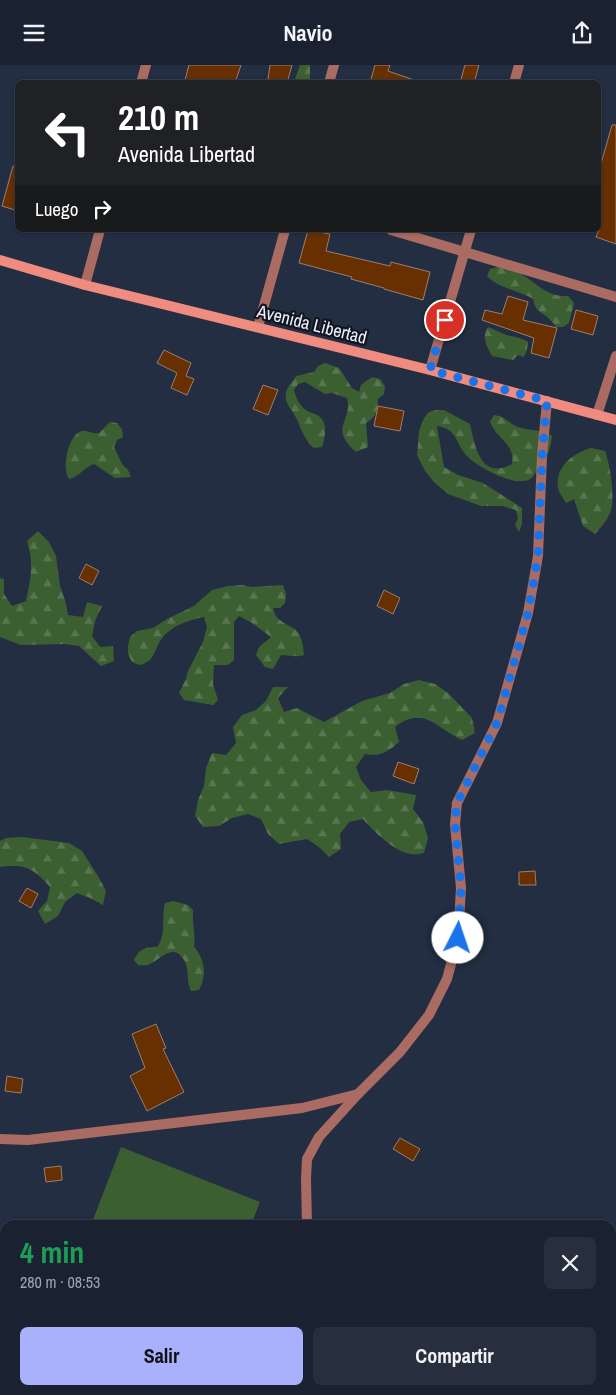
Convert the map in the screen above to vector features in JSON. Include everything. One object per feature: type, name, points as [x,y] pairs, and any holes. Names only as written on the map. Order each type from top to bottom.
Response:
[{"type":"main road","name":"Avenida Libertad","points":[[0,260],[85,285],[430,370],[616,420]]},
{"type":"street","points":[[142,80],[146,65]]},
{"type":"street","points":[[330,80],[334,65]]},
{"type":"street","points":[[515,80],[519,65]]},
{"type":"street","points":[[85,285],[99,232]]},
{"type":"street","points":[[258,327],[284,232]]},
{"type":"street","points":[[398,232],[616,297]]},
{"type":"street","points":[[430,370],[470,232]]},
{"type":"street","points":[[597,415],[616,356]]},
{"type":"street","points":[[307,1220],[307,1159],[319,1137],[400,1052],[428,1015],[447,979],[458,938],[461,888],[455,824],[457,803],[497,723],[528,613],[538,556],[542,457],[547,401]]},
{"type":"street","points":[[0,1139],[28,1140],[302,1108],[358,1094]]},
{"type":"green space","points":[[300,65],[310,65],[310,80],[295,80]]},
{"type":"green space","points":[[498,267],[520,273],[539,287],[553,294],[568,296],[574,303],[569,323],[563,327],[556,327],[549,318],[538,310],[533,299],[497,284],[487,276],[490,269]]},
{"type":"green space","points":[[488,327],[528,342],[524,357],[518,355],[513,360],[492,356],[485,338]]},
{"type":"green space","points":[[325,363],[339,368],[352,388],[359,392],[361,385],[372,377],[380,379],[385,386],[384,394],[378,399],[376,413],[366,423],[368,447],[356,452],[344,436],[342,430],[347,413],[347,398],[332,393],[325,394],[305,382],[298,384],[294,390],[301,406],[323,420],[325,436],[322,447],[314,448],[305,436],[288,404],[286,399],[287,391],[296,376],[314,372],[318,366]]},
{"type":"green space","points":[[444,410],[470,424],[474,442],[481,459],[486,465],[493,468],[502,468],[512,464],[511,451],[492,427],[490,421],[494,415],[502,417],[522,428],[543,432],[552,436],[548,453],[533,477],[524,481],[516,481],[488,471],[473,461],[464,452],[449,430],[437,426],[444,467],[458,475],[483,483],[522,508],[522,524],[519,532],[515,525],[518,518],[516,510],[502,506],[481,506],[448,494],[425,471],[417,455],[419,431],[424,418],[429,412]]},
{"type":"green space","points":[[110,422],[117,423],[122,429],[123,437],[117,440],[114,447],[131,477],[115,478],[94,464],[69,479],[66,461],[71,441],[82,431],[99,433]]},
{"type":"green space","points":[[591,448],[605,451],[612,489],[610,514],[595,534],[583,526],[574,499],[566,503],[558,488],[559,474],[562,467],[578,453]]},
{"type":"green space","points":[[38,531],[49,542],[56,556],[60,586],[68,615],[83,617],[87,602],[102,606],[95,621],[92,636],[100,647],[113,646],[114,661],[101,666],[79,646],[65,644],[21,645],[0,637],[0,578],[4,579],[4,594],[12,606],[26,601],[31,571],[27,541]]},
{"type":"green space","points":[[243,585],[252,587],[283,585],[286,594],[285,603],[280,608],[273,608],[274,612],[279,620],[298,632],[304,655],[281,655],[273,669],[265,667],[256,655],[259,647],[271,637],[239,616],[234,622],[234,660],[228,665],[214,665],[213,684],[218,700],[213,705],[184,700],[179,693],[203,642],[207,627],[204,617],[187,621],[167,633],[160,641],[149,661],[139,665],[132,662],[128,654],[128,646],[130,637],[137,631],[153,628],[194,606],[212,590]]},
{"type":"green space","points":[[419,680],[435,684],[448,693],[472,718],[475,733],[462,740],[430,721],[414,718],[395,727],[399,742],[395,746],[379,754],[365,754],[356,767],[361,780],[371,792],[387,790],[416,795],[413,809],[423,822],[428,838],[424,853],[413,854],[398,850],[378,835],[363,819],[349,822],[340,834],[341,849],[329,857],[307,839],[279,844],[268,834],[261,819],[248,814],[232,818],[219,826],[203,827],[195,816],[198,800],[204,786],[206,768],[212,753],[226,755],[236,743],[233,727],[242,715],[256,710],[266,701],[273,687],[288,687],[278,698],[284,712],[297,708],[324,722],[362,701],[390,693],[404,684]]},
{"type":"green space","points":[[22,837],[69,843],[82,851],[106,891],[103,905],[77,893],[65,902],[58,916],[45,924],[38,911],[47,901],[50,887],[39,875],[28,869],[16,866],[0,867],[0,841],[6,838]]},
{"type":"green space","points":[[173,901],[188,905],[193,910],[194,947],[201,957],[204,968],[202,985],[199,990],[191,991],[186,964],[176,952],[167,953],[147,965],[138,965],[134,960],[143,949],[157,947],[163,932],[165,903]]},
{"type":"green space","points":[[121,1147],[260,1202],[253,1220],[93,1220]]},
{"type":"building","points":[[189,65],[241,65],[236,80],[185,80]]},
{"type":"building","points":[[270,65],[292,65],[288,80],[268,79]]},
{"type":"building","points":[[375,65],[390,65],[388,71],[414,80],[371,80]]},
{"type":"building","points":[[465,65],[479,65],[475,80],[461,80]]},
{"type":"building","points":[[612,125],[616,125],[616,244],[596,237],[598,232],[601,232],[601,164]]},
{"type":"building","points":[[13,166],[15,166],[15,210],[2,206]]},
{"type":"building","points":[[307,232],[319,232],[330,234],[326,251],[390,266],[391,262],[430,272],[423,300],[351,279],[352,277],[299,263]]},
{"type":"building","points":[[508,296],[528,302],[523,320],[557,328],[549,358],[531,353],[534,338],[482,320],[485,310],[502,314]]},
{"type":"building","points":[[576,310],[598,316],[593,335],[571,329]]},
{"type":"building","points":[[164,350],[191,363],[186,376],[194,379],[187,395],[171,388],[177,373],[157,363]]},
{"type":"building","points":[[263,385],[278,390],[268,415],[253,409]]},
{"type":"building","points":[[378,406],[404,411],[400,431],[374,426]]},
{"type":"building","points":[[86,564],[99,571],[92,585],[79,578]]},
{"type":"building","points":[[384,590],[400,598],[393,614],[377,606]]},
{"type":"building","points":[[398,762],[419,769],[414,784],[393,776]]},
{"type":"building","points":[[535,871],[536,885],[519,885],[519,872]]},
{"type":"building","points":[[27,888],[38,894],[31,908],[19,901]]},
{"type":"building","points":[[156,1024],[166,1048],[163,1049],[184,1092],[147,1111],[130,1076],[145,1068],[132,1034]]},
{"type":"building","points":[[7,1076],[23,1079],[21,1093],[5,1091]]},
{"type":"building","points":[[400,1138],[420,1149],[413,1161],[393,1149]]},
{"type":"building","points":[[61,1166],[62,1180],[46,1182],[44,1168]]},
{"type":"route","points":[[445,320],[430,370],[547,401],[542,457],[538,556],[528,613],[497,723],[457,803],[455,824],[461,888],[458,938]]}]
